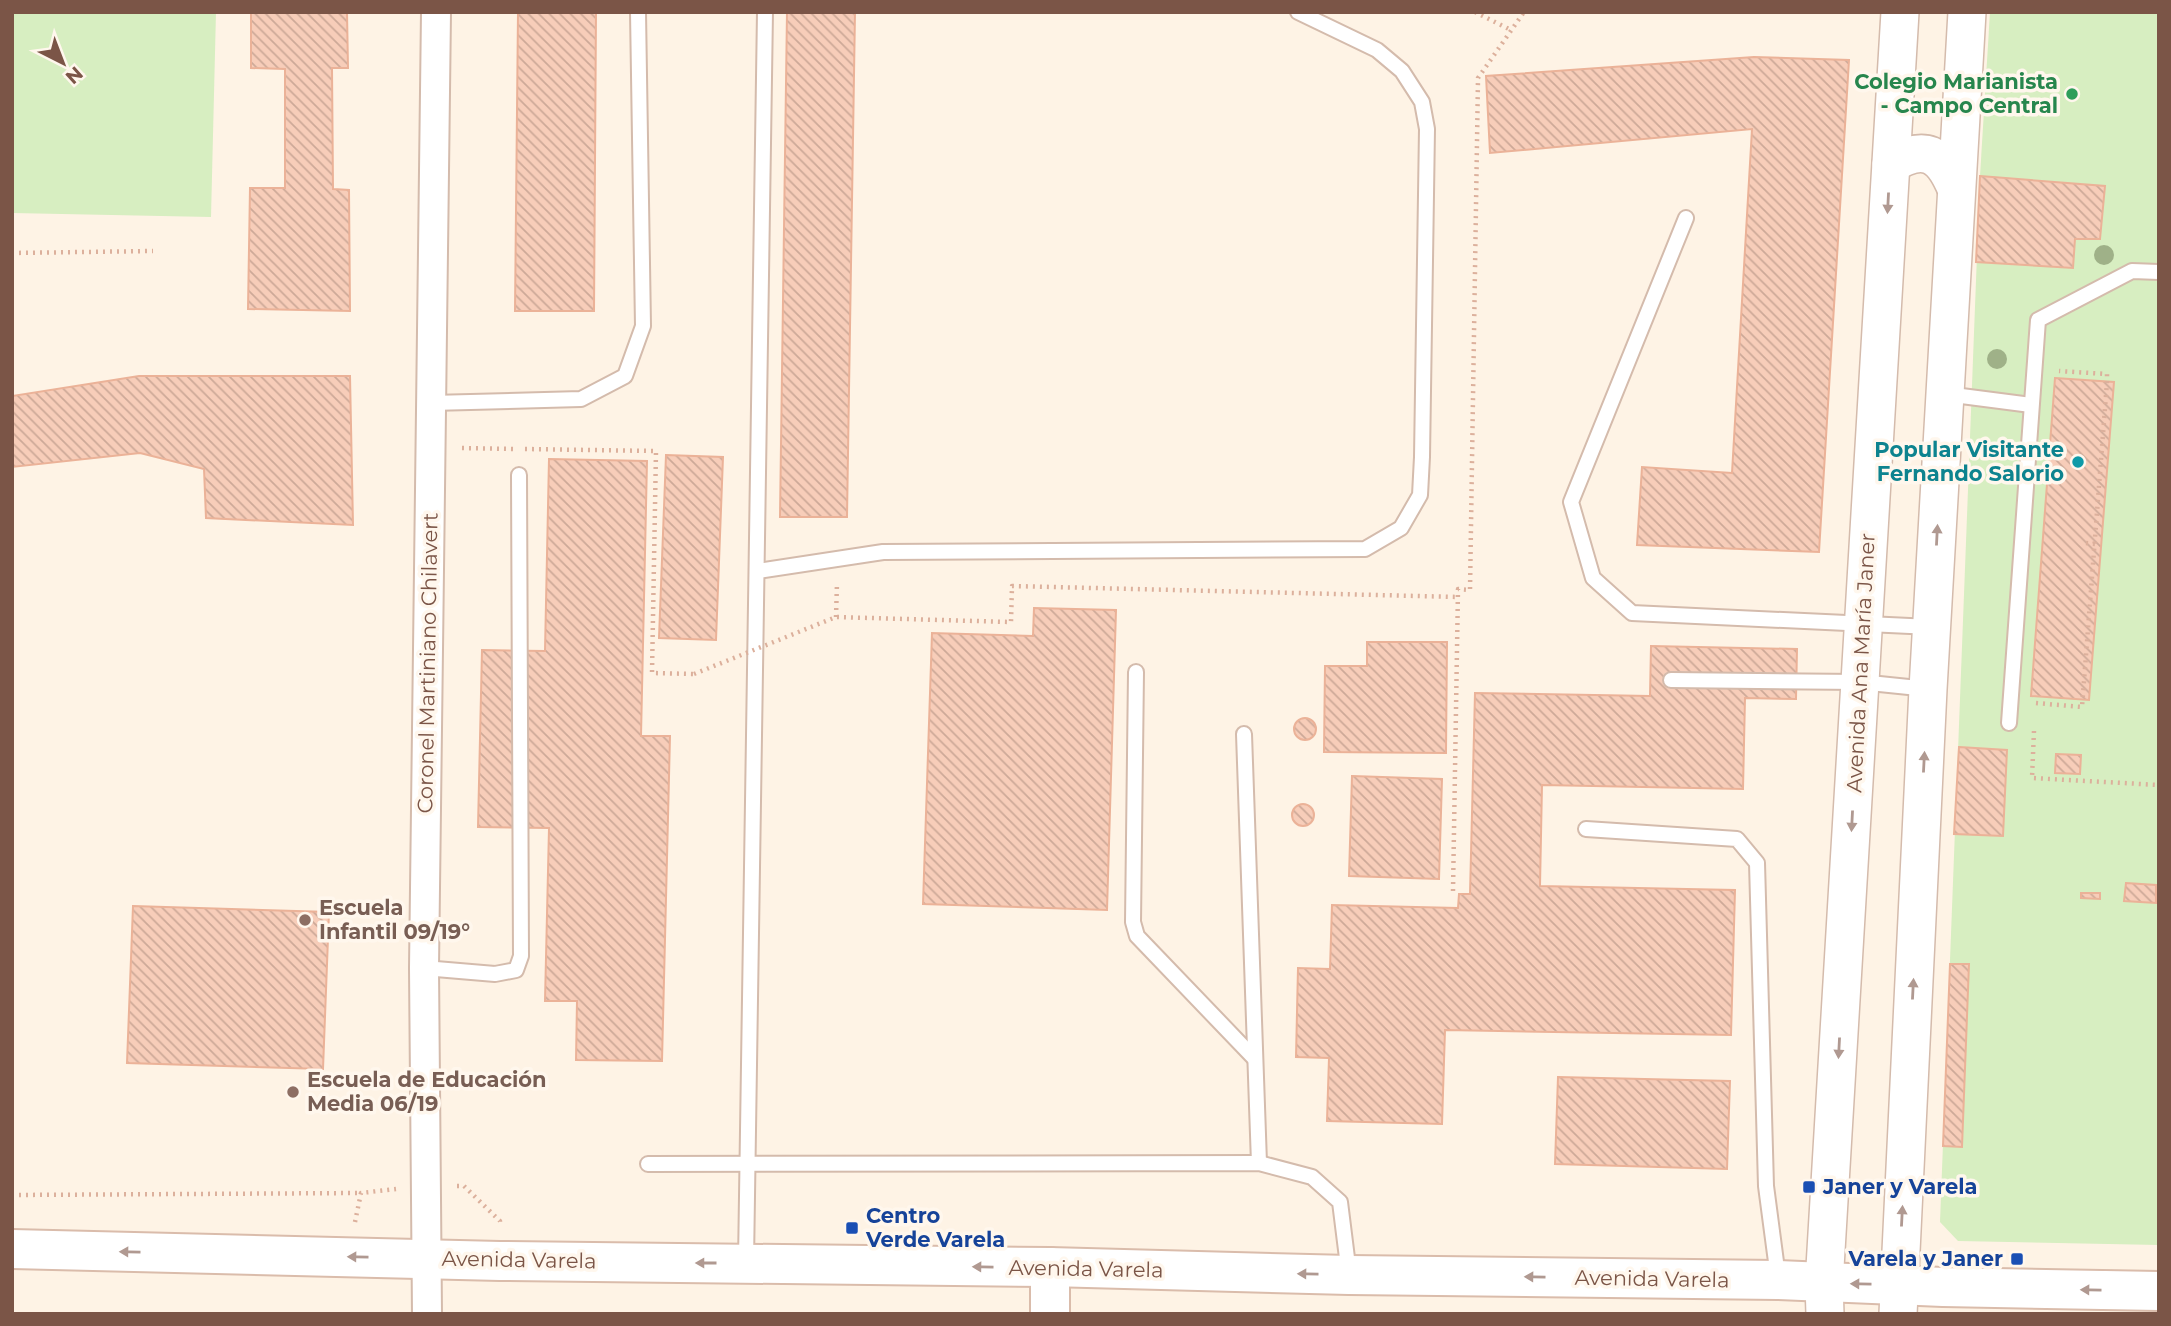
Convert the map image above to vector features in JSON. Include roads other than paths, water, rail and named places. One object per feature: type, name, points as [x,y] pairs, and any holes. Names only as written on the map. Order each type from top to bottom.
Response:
[{"type":"main road","name":"Avenida Varela","points":[[12,1249],[426,1259],[1778,1280],[1824,1299],[2159,1291]]},
{"type":"main road","points":[[1050,1268],[1050,1314]]},
{"type":"street","name":"Coronel Martiniano Chilavert","points":[[427,1314],[424,968],[436,12]]},
{"type":"street","name":"Avenida Ana María Janer","points":[[1824,1299],[1899,12]]},
{"type":"street","points":[[1898,1299],[1928,689],[1967,12]]},
{"type":"street","points":[[1891,164],[1907,155],[1922,152],[1935,157],[1948,169],[1956,188]]},
{"type":"lane","points":[[431,403],[581,399],[625,376],[643,326],[638,12]]},
{"type":"lane","points":[[746,1263],[765,12]]},
{"type":"lane","points":[[758,570],[883,551],[1365,549],[1401,528],[1420,495],[1422,457],[1427,129],[1422,102],[1402,71],[1377,50],[1298,12]]},
{"type":"lane","points":[[1686,218],[1571,502],[1593,578],[1632,613],[1932,628]]},
{"type":"lane","points":[[2009,723],[2038,320],[2132,271],[2159,272]]},
{"type":"lane","points":[[1944,394],[2031,405]]},
{"type":"lane","points":[[424,968],[495,974],[516,970],[521,956],[519,475]]},
{"type":"lane","points":[[1136,672],[1133,922],[1137,936],[1255,1059]]},
{"type":"lane","points":[[1671,680],[1860,682],[1928,689]]},
{"type":"lane","points":[[1244,734],[1259,1163]]},
{"type":"lane","points":[[1586,829],[1737,839],[1757,863],[1766,1186],[1778,1280]]},
{"type":"lane","points":[[648,1164],[1259,1163],[1312,1177],[1340,1202],[1349,1275]]},
{"type":"place","name":"Colegio Marianista - Campo Central","points":[[2072,94]]},
{"type":"place","name":"Popular Visitante Fernando Salorio","points":[[2078,462]]},
{"type":"place","name":"Escuela Infantil 09/19°","points":[[305,920]]},
{"type":"place","name":"Escuela de Educación Media 06/19","points":[[293,1092]]},
{"type":"place","name":"Janer y Varela","points":[[1809,1187]]},
{"type":"place","name":"Centro Verde Varela","points":[[852,1228]]},
{"type":"place","name":"Varela y Janer","points":[[2017,1259]]}]
